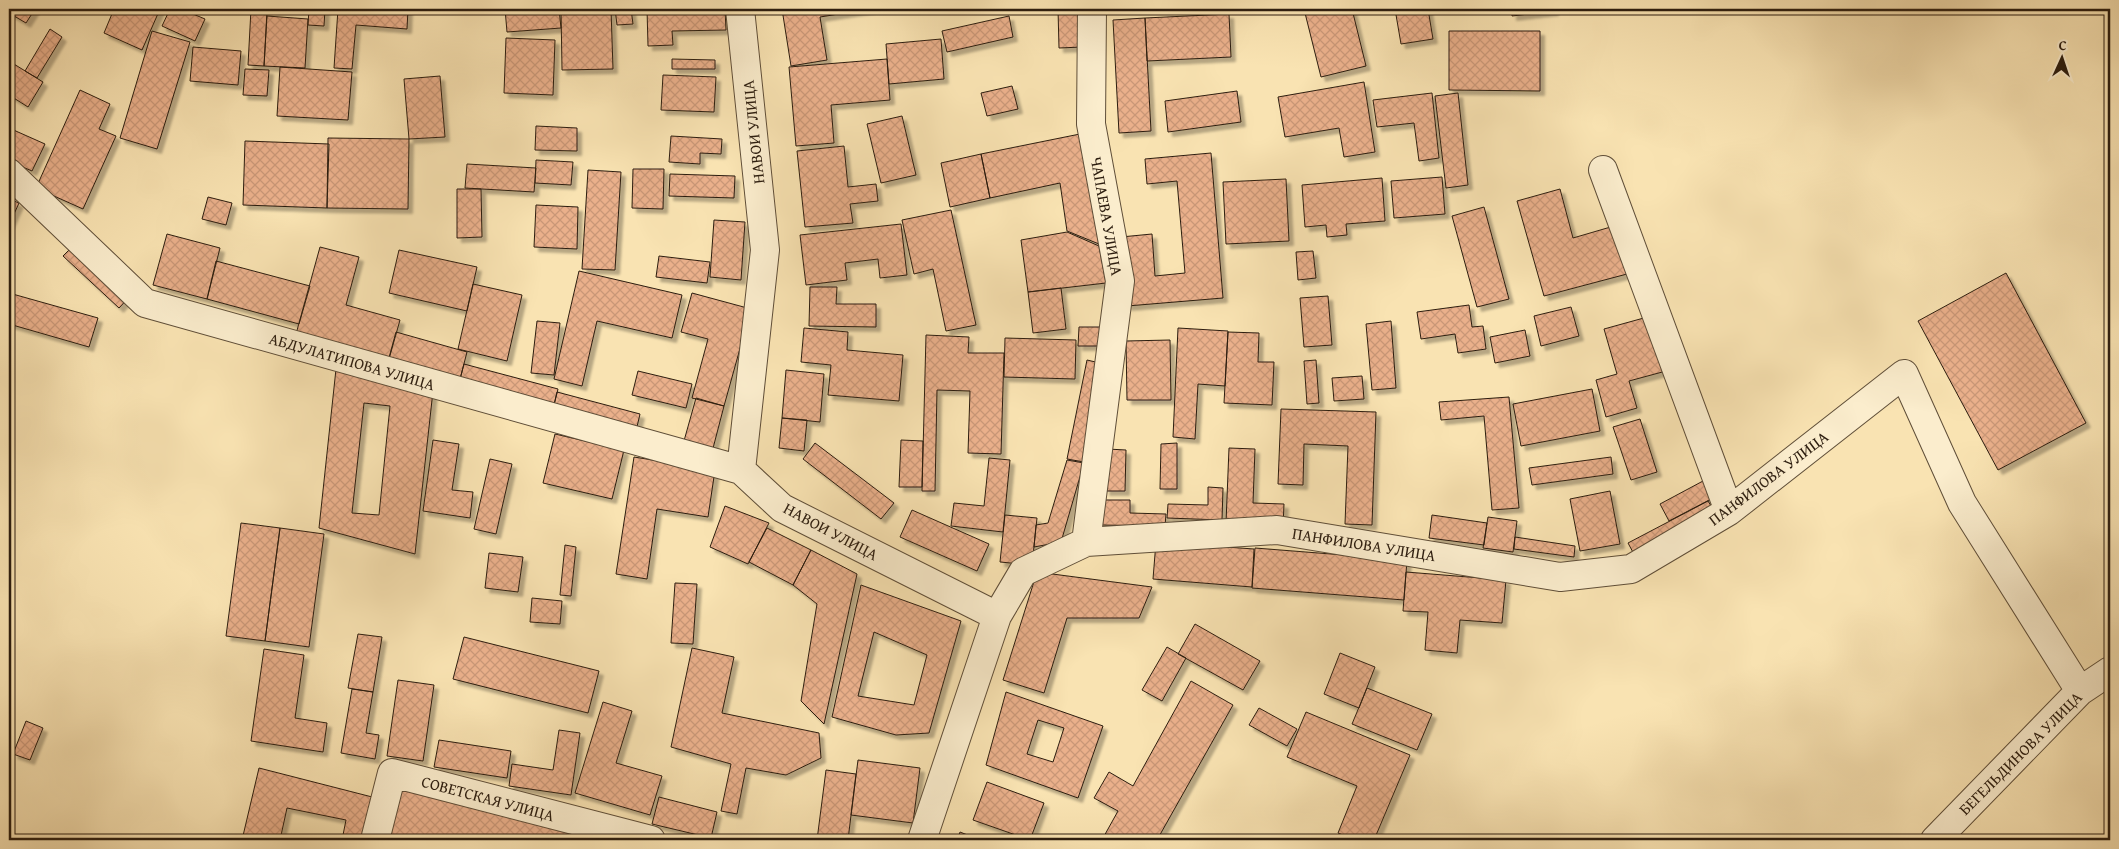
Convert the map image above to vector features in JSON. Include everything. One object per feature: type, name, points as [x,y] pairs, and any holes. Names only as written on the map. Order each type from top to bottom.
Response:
[{"type":"street","name":"НАВОИ УЛИЦА","points":[[740,9],[765,250],[741,470],[782,508],[997,616]]},
{"type":"street","name":"ЧАПАЕВА УЛИЦА","points":[[1086,542],[1120,281],[1091,124],[1092,9]]},
{"type":"street","points":[[1603,170],[1730,511]]},
{"type":"street","name":"АБДУЛАТИПОВА УЛИЦА","points":[[9,173],[145,303],[741,470]]},
{"type":"street","name":"ПАНФИЛОВА УЛИЦА","points":[[997,616],[1023,572],[1086,542],[1277,530],[1560,577],[1631,569],[1730,511],[1904,374],[1962,503],[2080,691]]},
{"type":"street","points":[[922,840],[997,616]]},
{"type":"street","name":"БЕГЕЛЬДИНОВА УЛИЦА","points":[[1935,840],[2080,691],[2110,671]]},
{"type":"street","name":"СОВЕТСКАЯ УЛИЦА","points":[[375,840],[392,773],[651,840]]},
{"type":"building","points":[[11,9],[35,9],[26,23],[9,13]]},
{"type":"building","points":[[114,9],[160,9],[142,50],[104,33]]},
{"type":"building","points":[[170,9],[181,9],[205,19],[195,41],[162,26]]},
{"type":"building","points":[[251,9],[267,11],[264,66],[248,65]]},
{"type":"building","points":[[309,9],[325,9],[324,26],[308,25]]},
{"type":"building","points":[[338,9],[408,9],[407,29],[356,25],[352,69],[334,68]]},
{"type":"building","points":[[505,9],[559,9],[561,28],[507,32]]},
{"type":"building","points":[[561,9],[611,9],[613,69],[562,70]]},
{"type":"building","points":[[615,9],[631,9],[633,24],[617,25]]},
{"type":"building","points":[[647,9],[725,9],[726,30],[672,31],[673,45],[648,46]]},
{"type":"building","points":[[782,9],[870,9],[820,17],[827,60],[791,66]]},
{"type":"building","points":[[1058,9],[1081,9],[1082,47],[1059,48]]},
{"type":"building","points":[[1304,9],[1352,9],[1366,66],[1321,77]]},
{"type":"building","points":[[1395,9],[1428,9],[1433,39],[1401,44]]},
{"type":"building","points":[[1512,9],[1554,9],[1554,11],[1512,16]]},
{"type":"building","points":[[1229,14],[1231,57],[1147,61],[1145,18]]},
{"type":"building","points":[[267,16],[308,19],[305,68],[264,66]]},
{"type":"building","points":[[1009,16],[1013,37],[947,52],[942,31]]},
{"type":"building","points":[[1145,18],[1151,131],[1119,133],[1113,20]]},
{"type":"building","points":[[50,29],[62,37],[37,78],[25,71]]},
{"type":"building","points":[[152,31],[190,42],[157,149],[120,138]]},
{"type":"building","points":[[1449,31],[1540,31],[1540,91],[1449,90]]},
{"type":"building","points":[[506,38],[555,40],[553,95],[504,93]]},
{"type":"building","points":[[941,39],[944,79],[889,84],[886,44]]},
{"type":"building","points":[[193,47],[241,51],[238,85],[190,81]]},
{"type":"building","points":[[672,59],[715,60],[715,69],[672,69]]},
{"type":"building","points":[[887,59],[890,100],[831,105],[834,143],[796,146],[789,67]]},
{"type":"building","points":[[9,61],[43,82],[28,107],[9,95]]},
{"type":"building","points":[[280,67],[352,72],[348,120],[277,116]]},
{"type":"building","points":[[245,69],[269,70],[267,96],[243,95]]},
{"type":"building","points":[[663,75],[716,77],[714,112],[661,110]]},
{"type":"building","points":[[440,76],[445,137],[409,139],[404,79]]},
{"type":"building","points":[[1364,82],[1375,152],[1344,157],[1339,128],[1285,137],[1278,97]]},
{"type":"building","points":[[1012,86],[1018,109],[987,116],[981,93]]},
{"type":"building","points":[[80,90],[110,104],[99,129],[116,136],[83,209],[36,188]]},
{"type":"building","points":[[1237,91],[1241,122],[1168,132],[1165,101]]},
{"type":"building","points":[[1432,93],[1439,158],[1419,161],[1414,123],[1377,127],[1373,100]]},
{"type":"building","points":[[1458,93],[1468,185],[1446,188],[1435,96]]},
{"type":"building","points":[[902,116],[916,175],[881,183],[867,124]]},
{"type":"building","points":[[536,126],[577,128],[577,151],[535,150]]},
{"type":"building","points":[[9,128],[45,144],[32,171],[9,161]]},
{"type":"building","points":[[1080,134],[1099,244],[1067,231],[1060,183],[990,198],[981,154]]},
{"type":"building","points":[[671,136],[722,139],[721,154],[700,153],[700,164],[669,162]]},
{"type":"building","points":[[328,138],[409,139],[408,209],[327,208]]},
{"type":"building","points":[[245,141],[329,144],[327,208],[243,205]]},
{"type":"building","points":[[844,146],[848,187],[876,184],[878,201],[850,204],[853,223],[805,227],[797,151]]},
{"type":"building","points":[[1211,153],[1223,298],[1127,306],[1121,237],[1152,234],[1155,276],[1185,273],[1177,181],[1147,184],[1145,159]]},
{"type":"building","points":[[981,154],[990,198],[950,207],[941,163]]},
{"type":"building","points":[[536,160],[573,162],[571,185],[535,183]]},
{"type":"building","points":[[467,164],[536,168],[534,192],[465,188]]},
{"type":"building","points":[[633,169],[664,169],[663,209],[632,208]]},
{"type":"building","points":[[588,170],[621,172],[615,270],[582,269]]},
{"type":"building","points":[[670,174],[735,176],[734,198],[669,196]]},
{"type":"building","points":[[1442,177],[1445,214],[1394,218],[1391,181]]},
{"type":"building","points":[[1382,178],[1385,221],[1346,224],[1347,235],[1327,237],[1326,225],[1305,227],[1302,185]]},
{"type":"building","points":[[1286,179],[1289,241],[1226,244],[1223,182]]},
{"type":"building","points":[[457,189],[481,189],[482,237],[457,238]]},
{"type":"building","points":[[1560,189],[1573,238],[1614,226],[1627,274],[1544,296],[1517,201]]},
{"type":"building","points":[[208,197],[232,203],[226,225],[202,219]]},
{"type":"building","points":[[9,199],[19,203],[9,225]]},
{"type":"building","points":[[536,205],[578,207],[577,249],[534,247]]},
{"type":"building","points":[[1484,207],[1509,299],[1477,307],[1452,216]]},
{"type":"building","points":[[951,210],[976,325],[946,331],[933,269],[914,274],[902,220]]},
{"type":"building","points":[[714,220],[745,222],[741,280],[710,277]]},
{"type":"building","points":[[901,224],[907,275],[880,278],[878,259],[845,263],[847,280],[806,285],[800,235]]},
{"type":"building","points":[[1067,232],[1099,246],[1106,283],[1028,292],[1021,240]]},
{"type":"building","points":[[167,234],[220,248],[207,299],[153,285]]},
{"type":"building","points":[[76,243],[131,295],[119,308],[63,256]]},
{"type":"building","points":[[320,247],[359,257],[346,305],[400,320],[389,359],[296,334]]},
{"type":"building","points":[[399,250],[477,267],[467,311],[389,293]]},
{"type":"building","points":[[1313,251],[1316,278],[1298,280],[1296,252]]},
{"type":"building","points":[[659,256],[710,262],[707,283],[656,277]]},
{"type":"building","points":[[216,261],[310,286],[299,324],[207,299]]},
{"type":"building","points":[[579,271],[682,295],[672,338],[597,321],[582,386],[554,379]]},
{"type":"building","points":[[2006,273],[2086,423],[1998,470],[1918,321]]},
{"type":"building","points":[[473,284],[522,295],[507,361],[458,349]]},
{"type":"building","points":[[810,287],[837,287],[836,304],[876,304],[876,327],[809,326]]},
{"type":"building","points":[[1061,288],[1066,329],[1033,333],[1028,292]]},
{"type":"building","points":[[9,293],[98,318],[89,347],[9,324]]},
{"type":"building","points":[[692,293],[751,309],[724,406],[692,398],[708,339],[681,332]]},
{"type":"building","points":[[1328,296],[1332,345],[1304,347],[1300,298]]},
{"type":"building","points":[[1469,305],[1472,327],[1483,326],[1486,349],[1458,353],[1455,334],[1421,339],[1417,312]]},
{"type":"building","points":[[1571,307],[1579,336],[1541,346],[1534,316]]},
{"type":"building","points":[[1651,316],[1666,371],[1629,381],[1637,408],[1606,417],[1596,380],[1617,374],[1604,329]]},
{"type":"building","points":[[537,321],[560,323],[554,375],[531,373]]},
{"type":"building","points":[[1391,321],[1396,388],[1372,390],[1366,324]]},
{"type":"building","points":[[1079,327],[1109,327],[1108,346],[1078,346]]},
{"type":"building","points":[[804,328],[848,332],[847,350],[903,355],[899,401],[828,395],[831,365],[801,362]]},
{"type":"building","points":[[1178,328],[1228,331],[1225,386],[1198,384],[1195,439],[1173,437]]},
{"type":"building","points":[[1525,330],[1530,356],[1495,363],[1490,337]]},
{"type":"building","points":[[396,332],[467,352],[459,383],[387,365]]},
{"type":"building","points":[[1228,332],[1259,333],[1258,362],[1274,362],[1272,405],[1224,403]]},
{"type":"building","points":[[926,335],[969,337],[968,353],[1004,353],[1001,454],[968,453],[970,391],[937,390],[935,491],[922,491]]},
{"type":"building","points":[[1005,338],[1076,340],[1075,379],[1004,377]]},
{"type":"building","points":[[1170,340],[1171,400],[1127,400],[1126,341]]},
{"type":"building","points":[[1087,360],[1104,364],[1084,462],[1067,459]]},
{"type":"building","points":[[1316,360],[1319,403],[1307,404],[1304,361]]},
{"type":"building","points":[[464,364],[558,389],[553,409],[459,383]]},
{"type":"building","points":[[336,369],[433,391],[415,554],[319,528]],"holes":[[[364,403],[390,406],[379,515],[352,513]]]},
{"type":"building","points":[[786,370],[824,374],[820,422],[782,418]]},
{"type":"building","points":[[638,371],[692,384],[686,408],[632,395]]},
{"type":"building","points":[[1362,376],[1364,399],[1334,401],[1332,378]]},
{"type":"building","points":[[1592,389],[1600,431],[1521,446],[1513,404]]},
{"type":"building","points":[[557,392],[640,414],[636,431],[553,409]]},
{"type":"building","points":[[1509,397],[1519,508],[1492,510],[1484,416],[1441,420],[1439,402]]},
{"type":"building","points":[[696,398],[724,406],[711,456],[682,448]]},
{"type":"building","points":[[1281,409],[1376,412],[1372,525],[1345,524],[1348,446],[1304,444],[1303,485],[1278,484]]},
{"type":"building","points":[[782,418],[807,420],[804,451],[779,448]]},
{"type":"building","points":[[1640,419],[1657,472],[1631,480],[1613,427]]},
{"type":"building","points":[[555,434],[624,450],[612,499],[543,483]]},
{"type":"building","points":[[433,440],[459,444],[452,490],[473,492],[470,518],[423,511]]},
{"type":"building","points":[[901,440],[923,441],[922,487],[899,487]]},
{"type":"building","points":[[815,443],[894,503],[881,519],[803,459]]},
{"type":"building","points":[[1177,443],[1177,489],[1160,489],[1161,444]]},
{"type":"building","points":[[1229,448],[1255,449],[1253,503],[1284,504],[1283,526],[1226,523]]},
{"type":"building","points":[[1107,449],[1126,450],[1125,491],[1105,491]]},
{"type":"building","points":[[634,457],[715,470],[708,517],[657,509],[647,579],[616,574]]},
{"type":"building","points":[[1611,457],[1613,474],[1532,485],[1529,468]]},
{"type":"building","points":[[989,458],[1010,460],[1003,532],[951,526],[954,503],[984,506]]},
{"type":"building","points":[[490,459],[512,464],[496,534],[474,529]]},
{"type":"building","points":[[1067,460],[1084,463],[1061,542],[1034,547],[1036,525],[1048,523]]},
{"type":"building","points":[[1703,481],[1713,498],[1669,521],[1660,504]]},
{"type":"building","points":[[1208,487],[1223,488],[1222,520],[1167,518],[1168,504],[1208,505]]},
{"type":"building","points":[[1610,491],[1620,544],[1580,551],[1570,499]]},
{"type":"building","points":[[1100,500],[1130,500],[1130,513],[1166,514],[1165,526],[1100,525]]},
{"type":"building","points":[[1708,501],[1716,514],[1635,556],[1628,543]]},
{"type":"building","points":[[725,506],[769,523],[748,564],[710,547]]},
{"type":"building","points":[[912,510],[989,544],[977,571],[900,537]]},
{"type":"building","points":[[1005,515],[1037,518],[1032,565],[1000,562]]},
{"type":"building","points":[[1432,515],[1487,523],[1484,545],[1429,538]]},
{"type":"building","points":[[1488,517],[1517,521],[1513,552],[1483,548]]},
{"type":"building","points":[[241,523],[280,528],[265,641],[226,636]]},
{"type":"building","points":[[280,528],[324,534],[309,647],[265,641]]},
{"type":"building","points":[[767,528],[811,550],[793,585],[749,562]]},
{"type":"building","points":[[1515,537],[1575,546],[1574,557],[1514,549]]},
{"type":"building","points":[[1156,542],[1254,549],[1252,587],[1153,579]]},
{"type":"building","points":[[565,545],[576,547],[571,596],[560,595]]},
{"type":"building","points":[[1255,548],[1407,560],[1404,600],[1252,588]]},
{"type":"building","points":[[811,550],[857,574],[824,724],[801,701],[817,604],[793,585]]},
{"type":"building","points":[[489,553],[523,557],[518,592],[485,588]]},
{"type":"building","points":[[1037,572],[1152,587],[1139,618],[1067,618],[1044,693],[1003,680]]},
{"type":"building","points":[[1406,572],[1506,580],[1502,623],[1460,620],[1457,653],[1425,650],[1428,612],[1403,611]]},
{"type":"building","points":[[675,583],[697,584],[693,644],[671,643]]},
{"type":"building","points":[[861,585],[961,621],[929,733],[896,735],[832,717]],"holes":[[[874,632],[927,655],[914,705],[858,696]]]},
{"type":"building","points":[[532,598],[562,601],[560,624],[530,622]]},
{"type":"building","points":[[1195,624],[1260,661],[1243,690],[1178,654]]},
{"type":"building","points":[[358,634],[382,637],[373,692],[348,688]]},
{"type":"building","points":[[464,637],[599,671],[588,713],[453,679]]},
{"type":"building","points":[[1167,647],[1186,658],[1162,701],[1142,690]]},
{"type":"building","points":[[692,648],[734,657],[722,713],[819,733],[821,758],[786,775],[746,768],[737,814],[721,811],[731,764],[671,747]]},
{"type":"building","points":[[264,649],[304,655],[295,718],[327,723],[323,752],[251,741]]},
{"type":"building","points":[[1340,653],[1375,667],[1359,708],[1324,694]]},
{"type":"building","points":[[398,680],[434,685],[423,761],[387,756]]},
{"type":"building","points":[[1191,681],[1233,705],[1157,840],[1107,840],[1103,838],[1118,811],[1094,798],[1109,772],[1133,786]]},
{"type":"building","points":[[1367,688],[1432,714],[1417,750],[1352,724]]},
{"type":"building","points":[[352,689],[373,692],[366,733],[379,735],[375,759],[341,753]]},
{"type":"building","points":[[1006,692],[1103,726],[1078,798],[986,765]],"holes":[[[1038,720],[1064,728],[1053,762],[1027,754]]]},
{"type":"building","points":[[603,702],[632,711],[616,763],[662,776],[650,815],[575,793]]},
{"type":"building","points":[[1259,708],[1297,729],[1287,746],[1249,725]]},
{"type":"building","points":[[1306,712],[1410,755],[1374,840],[1356,840],[1338,833],[1357,786],[1287,757]]},
{"type":"building","points":[[26,721],[43,728],[30,760],[13,754]]},
{"type":"building","points":[[559,730],[580,733],[571,795],[509,786],[512,764],[553,770]]},
{"type":"building","points":[[439,740],[511,751],[507,778],[434,767]]},
{"type":"building","points":[[858,760],[920,768],[913,823],[851,815]]},
{"type":"building","points":[[259,768],[380,799],[369,840],[342,840],[346,820],[287,808],[280,840],[242,840]]},
{"type":"building","points":[[826,770],[856,774],[848,840],[817,840]]},
{"type":"building","points":[[987,782],[1044,803],[1030,840],[973,820]]},
{"type":"building","points":[[398,789],[582,831],[580,840],[386,840]]},
{"type":"building","points":[[659,797],[717,812],[711,838],[652,824]]},
{"type":"building","points":[[960,832],[980,840],[957,840]]}]
